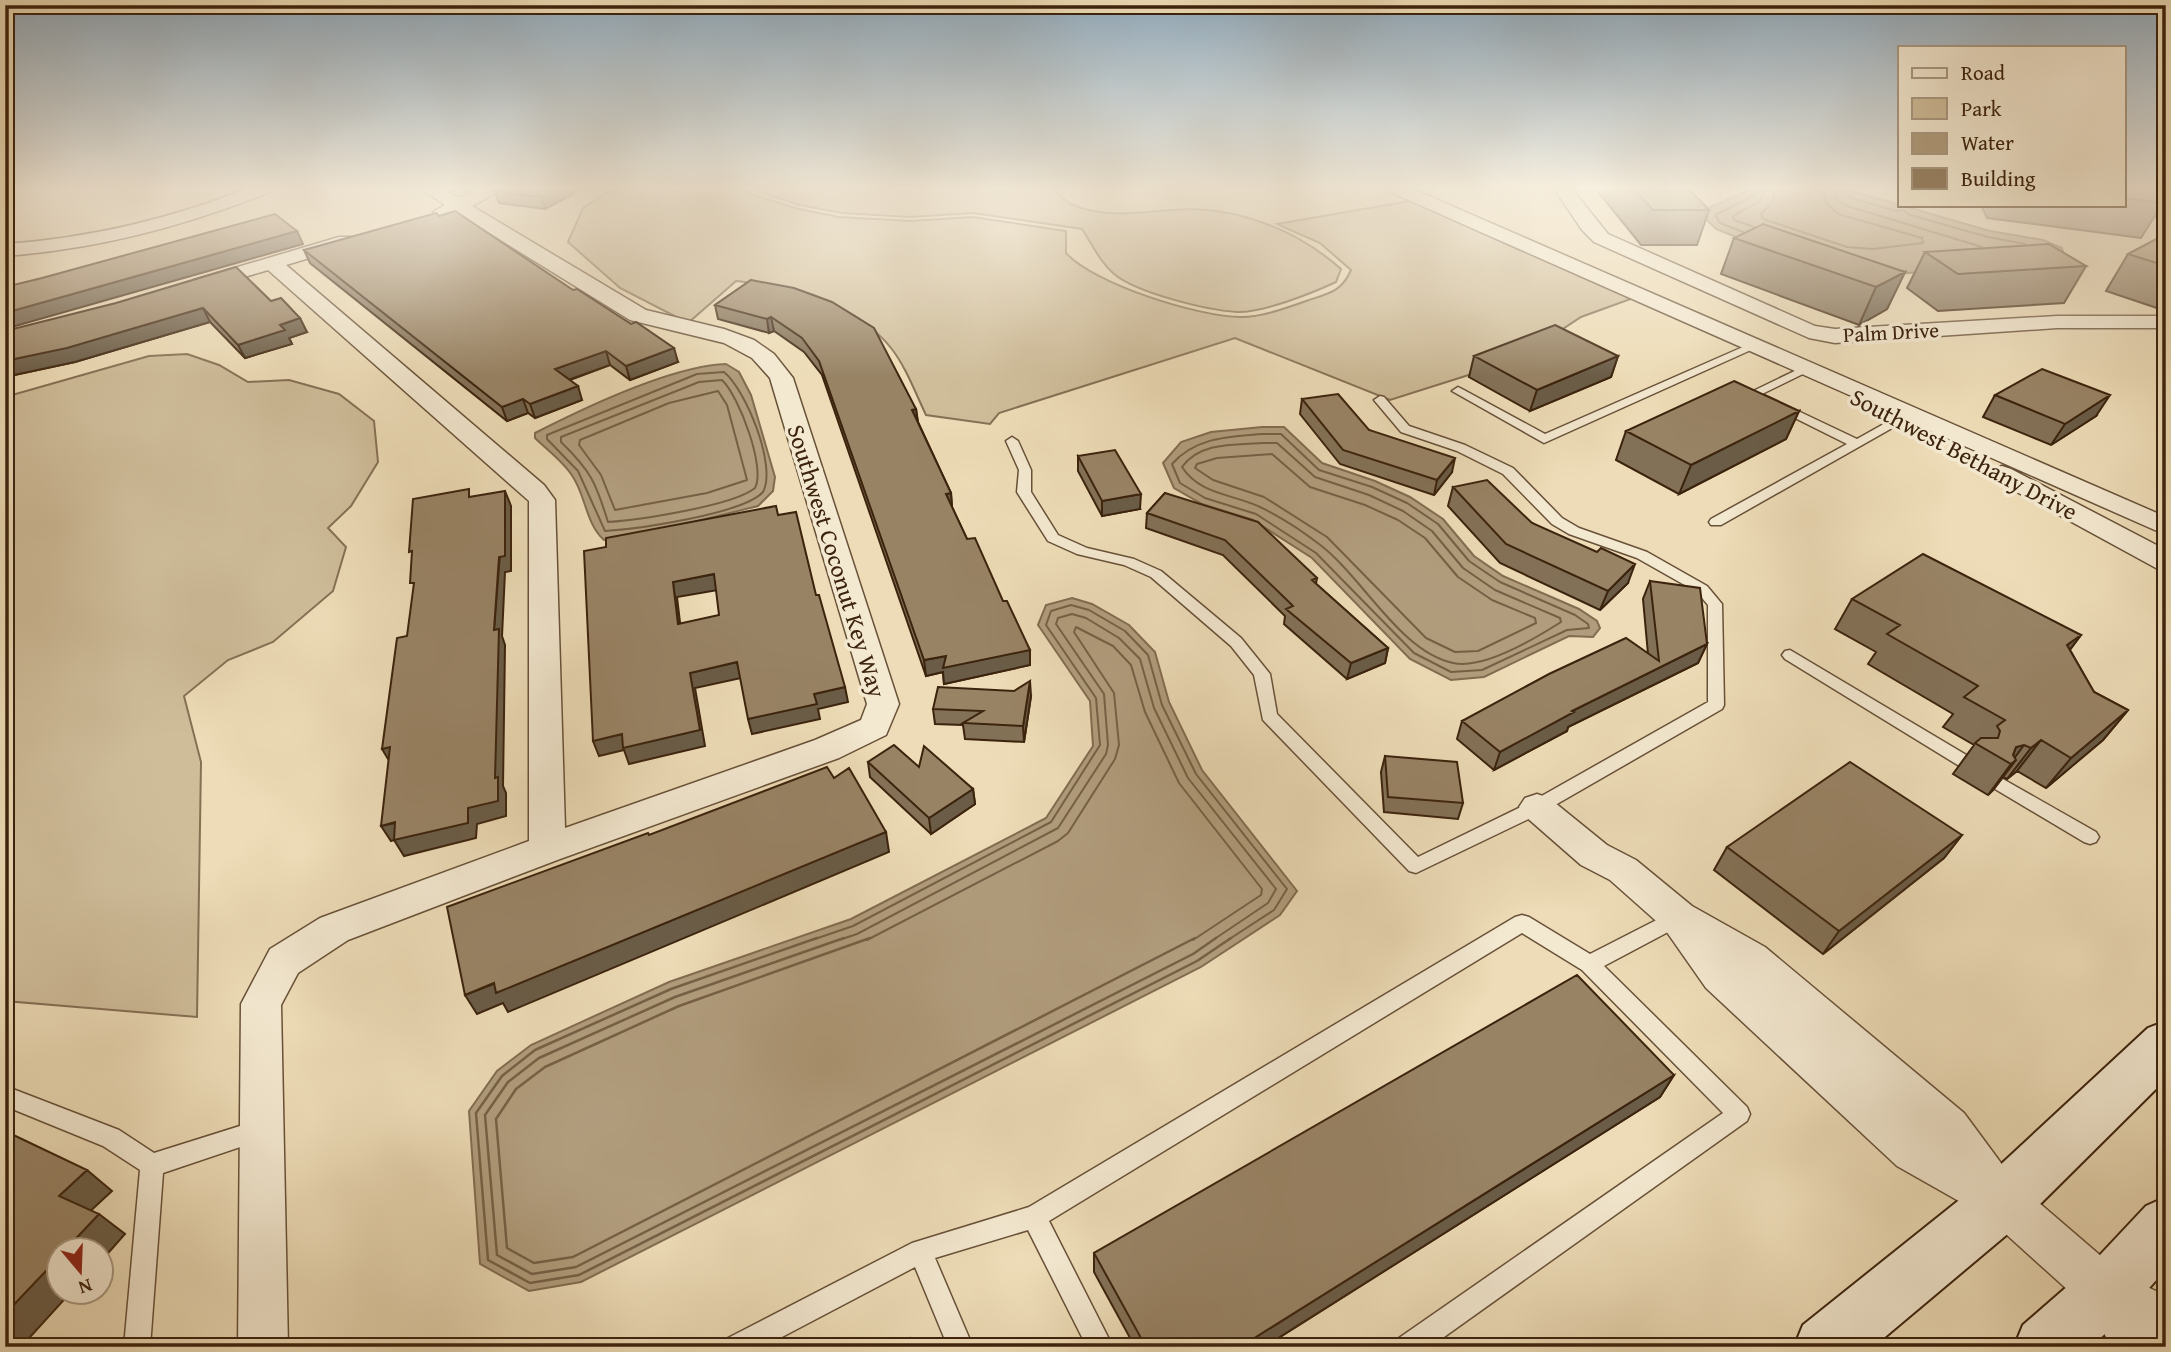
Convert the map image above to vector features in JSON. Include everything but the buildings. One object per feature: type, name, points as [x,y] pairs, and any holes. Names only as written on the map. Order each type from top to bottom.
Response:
[{"type":"main road","points":[[1825,1347],[2003,1201],[2166,1044]]},
{"type":"main road","points":[[2045,1347],[2106,1292],[2166,1226]]},
{"type":"street","points":[[5,258],[62,250]]},
{"type":"street","points":[[182,289],[315,250]]},
{"type":"street","name":"Southwest Coconut Key Way","points":[[262,1130],[261,1004],[284,961],[334,929],[827,749],[874,727],[883,704],[782,378],[761,354],[738,341],[664,324],[638,315],[531,250]]},
{"type":"street","name":"Southwest Bethany Drive","points":[[1536,250],[2166,527]]},
{"type":"street","name":"Palm Drive","points":[[1625,250],[1808,331],[1835,336],[2057,322],[2166,323]]},
{"type":"street","points":[[1584,271],[1633,254]]},
{"type":"street","points":[[272,263],[535,491],[542,500],[547,849]]},
{"type":"street","name":"Southwest Bethany Drive","points":[[1759,347],[1902,419],[2166,562]]},
{"type":"street","points":[[1546,802],[1594,855],[1623,870],[1678,917],[1720,976],[1913,1151],[2003,1201],[2106,1292],[2166,1324]]},
{"type":"street","points":[[262,1130],[263,1347]]},
{"type":"street","points":[[2106,1292],[2141,1347]]},
{"type":"lane","points":[[1458,391],[1544,439],[1759,347]]},
{"type":"lane","points":[[1805,369],[1753,394],[1857,444]]},
{"type":"lane","points":[[1012,441],[1025,470],[1024,492],[1053,538],[1082,551],[1129,562],[1156,574],[1236,642],[1262,674],[1269,716],[1416,866],[1546,802],[1716,705],[1716,604],[1702,589],[1642,555],[1574,531],[1558,521],[1508,471],[1461,448],[1405,429],[1380,400]]},
{"type":"lane","points":[[1716,522],[1902,419]]},
{"type":"lane","points":[[1790,655],[1967,763]]},
{"type":"lane","points":[[2001,784],[2090,837]]},
{"type":"lane","points":[[1589,964],[1678,917]]},
{"type":"lane","points":[[737,1347],[920,1251],[1034,1217],[1522,923],[1589,964],[1739,1114],[1408,1347]]},
{"type":"lane","points":[[5,1096],[111,1138],[152,1165]]},
{"type":"lane","points":[[152,1165],[262,1130]]},
{"type":"lane","points":[[137,1347],[152,1165]]},
{"type":"lane","points":[[1034,1217],[1101,1347]]},
{"type":"lane","points":[[920,1251],[961,1347]]},
{"type":"green space","points":[[577,250],[1066,250],[1080,265],[1099,276],[1148,297],[1223,316],[1241,317],[1276,311],[1339,287],[1351,270],[1328,250],[1540,250],[1639,296],[1581,317],[1516,360],[1390,400],[1235,338],[999,413],[990,424],[926,415],[901,363],[881,337],[857,318],[813,295],[784,287],[736,281],[688,323],[620,288]]},
{"type":"green space","points":[[1094,250],[1316,250],[1341,269],[1336,282],[1287,302],[1237,312],[1191,304],[1139,288],[1114,274]]},
{"type":"green space","points":[[187,354],[219,365],[248,382],[289,380],[339,394],[374,421],[378,462],[351,506],[328,528],[346,547],[333,591],[273,642],[228,660],[184,696],[201,762],[197,1017],[5,1001],[5,397],[149,356]]},
{"type":"water","points":[[1775,250],[2063,250],[2064,255],[2049,261],[1873,276],[1842,273]]},
{"type":"water","points":[[726,364],[739,372],[751,395],[775,477],[773,491],[758,506],[653,532],[604,540],[593,526],[573,477],[535,438],[535,433],[655,380],[680,372]]},
{"type":"water","points":[[1284,427],[1322,463],[1375,481],[1410,497],[1443,519],[1474,556],[1503,576],[1579,609],[1597,621],[1600,628],[1593,637],[1569,636],[1484,677],[1451,680],[1410,659],[1312,558],[1253,520],[1202,504],[1174,488],[1163,463],[1181,442],[1211,432]]},
{"type":"water","points":[[1072,598],[1092,604],[1129,625],[1155,652],[1169,702],[1202,770],[1297,891],[1280,915],[1201,967],[581,1282],[529,1291],[480,1264],[469,1111],[497,1071],[531,1045],[669,982],[851,919],[1046,818],[1093,746],[1090,701],[1038,625],[1046,605]]}]
